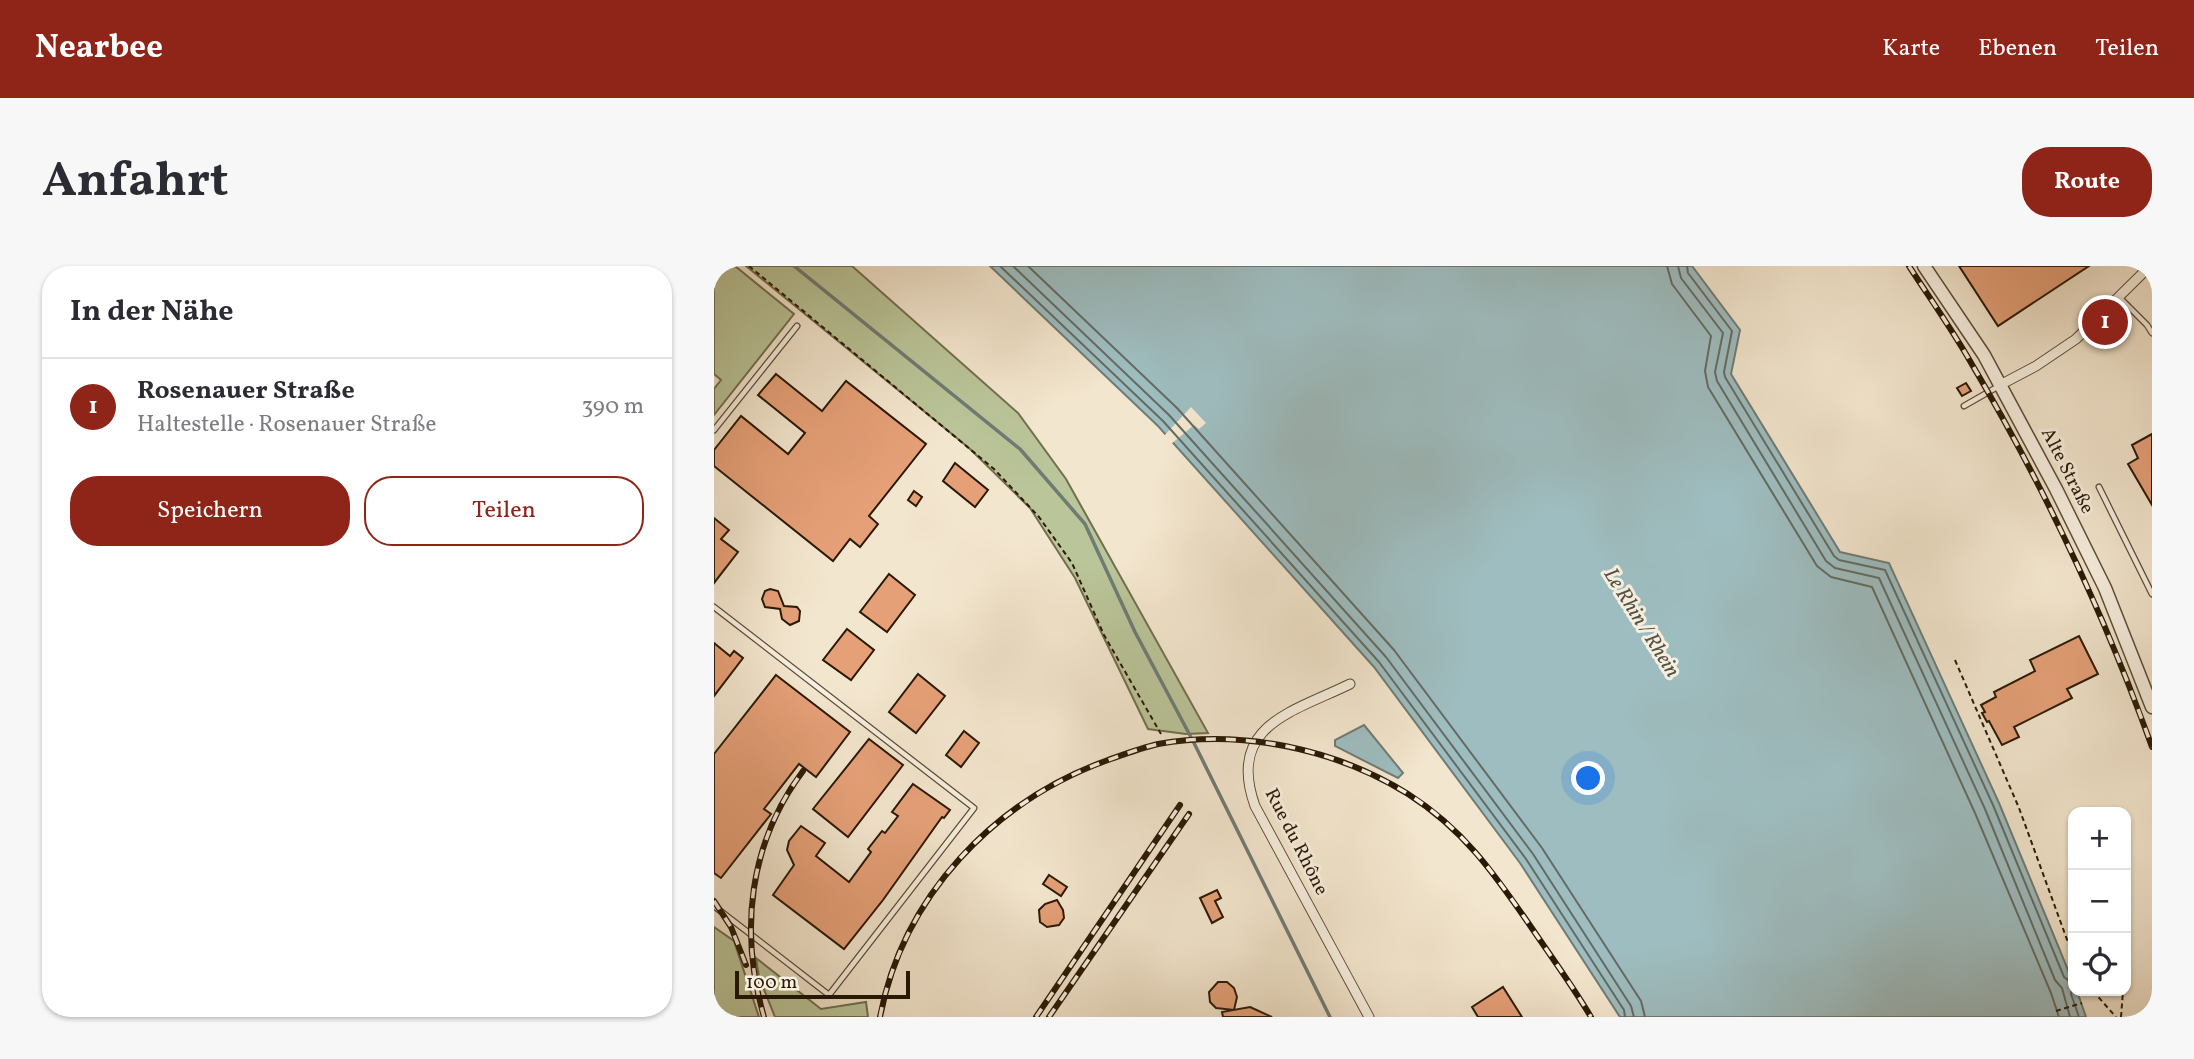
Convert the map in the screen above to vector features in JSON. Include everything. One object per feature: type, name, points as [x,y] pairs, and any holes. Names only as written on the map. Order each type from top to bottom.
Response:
[{"type":"street","name":"Alte Straße","points":[[1924,266],[1984,355],[2105,588],[2152,707]]},
{"type":"street","points":[[2000,385],[2076,340],[2150,266]]},
{"type":"street","name":"Rue du Rhône","points":[[1350,684],[1276,720],[1260,732],[1254,742],[1247,773],[1255,806],[1369,1017]]},
{"type":"lane","points":[[2119,298],[2152,333]]},
{"type":"lane","points":[[714,430],[797,326]]},
{"type":"lane","points":[[1964,406],[2000,385]]},
{"type":"lane","points":[[2099,487],[2152,594]]},
{"type":"lane","points":[[714,607],[974,808],[829,995],[714,906]]},
{"type":"path","points":[[750,266],[994,469],[1039,517],[1072,563],[1104,635],[1161,734]]},
{"type":"path","points":[[1955,660],[2019,808],[2068,942]]},
{"type":"path","points":[[2097,996],[2116,1017]]},
{"type":"path","points":[[2121,1017],[2123,996]]},
{"type":"path","points":[[2056,1012],[2082,1003]]},
{"type":"green space","points":[[714,266],[735,266],[794,314],[714,415],[714,389],[721,380],[714,374]]},
{"type":"green space","points":[[746,266],[852,266],[1018,413],[1066,479],[1208,733],[1186,734],[1148,729],[1075,578],[1030,508],[969,448]]},
{"type":"green space","points":[[714,927],[734,941],[759,1017],[725,1017],[714,1002]]},
{"type":"green space","points":[[756,958],[821,1009],[866,1002],[868,1017],[775,1017],[759,977]]},
{"type":"water","name":"Le Rhin / Rhein","points":[[990,266],[1692,266],[1740,330],[1731,374],[1840,552],[1889,563],[1999,803],[2068,970],[2068,996],[2079,996],[2086,1017],[1620,1017],[1520,863],[1374,667],[1158,426]]},
{"type":"water","points":[[1364,725],[1403,773],[1398,778],[1335,746],[1335,740]]},
{"type":"pier","points":[[1191,407],[1206,423],[1199,429],[1194,425],[1170,445],[1163,437]]},
{"type":"building","points":[[1959,266],[2089,266],[1998,326]]},
{"type":"building","points":[[776,374],[822,411],[846,381],[926,444],[869,516],[878,524],[860,547],[850,539],[833,561],[714,466],[714,450],[741,416],[788,454],[805,433],[758,395]]},
{"type":"building","points":[[1966,383],[1971,391],[1962,396],[1957,388]]},
{"type":"building","points":[[2152,434],[2152,505],[2128,464],[2138,458],[2132,445]]},
{"type":"building","points":[[955,463],[988,490],[975,507],[943,481]]},
{"type":"building","points":[[914,491],[922,497],[916,506],[908,500]]},
{"type":"building","points":[[714,518],[729,530],[721,539],[738,552],[714,583]]},
{"type":"building","points":[[889,574],[915,595],[887,632],[860,612]]},
{"type":"building","points":[[765,591],[778,591],[784,606],[797,607],[800,611],[799,621],[790,625],[782,619],[780,609],[765,607],[762,599]]},
{"type":"building","points":[[847,629],[874,650],[851,680],[823,660]]},
{"type":"building","points":[[2079,636],[2098,674],[2067,689],[2072,698],[2014,727],[2019,737],[2002,745],[1982,713],[1985,712],[1981,705],[1996,697],[1994,692],[2035,671],[2030,660]]},
{"type":"building","points":[[714,643],[730,656],[734,651],[743,658],[714,696]]},
{"type":"building","points":[[918,674],[945,696],[916,733],[889,712]]},
{"type":"building","points":[[776,675],[850,732],[816,777],[799,764],[764,809],[771,814],[721,878],[714,873],[714,754]]},
{"type":"building","points":[[964,731],[979,743],[961,767],[946,755]]},
{"type":"building","points":[[869,739],[903,765],[848,837],[813,809]]},
{"type":"building","points":[[913,784],[950,810],[942,817],[883,900],[844,949],[773,895],[794,865],[787,850],[789,841],[801,826],[825,843],[816,856],[849,882],[871,852],[868,849],[898,816],[892,812]]},
{"type":"building","points":[[1049,875],[1067,887],[1061,896],[1043,884]]},
{"type":"building","points":[[1217,890],[1221,898],[1215,901],[1223,917],[1212,923],[1200,898]]},
{"type":"building","points":[[1057,900],[1064,918],[1059,925],[1047,927],[1040,922],[1039,910],[1045,904]]},
{"type":"building","points":[[1218,982],[1227,982],[1234,988],[1237,997],[1234,1010],[1216,1008],[1210,1002],[1209,992]]},
{"type":"building","points":[[1503,987],[1522,1017],[1478,1017],[1472,1007]]},
{"type":"building","points":[[1250,1007],[1272,1017],[1223,1017],[1222,1012]]},
{"type":"waterway","points":[[794,266],[1020,449],[1085,524],[1135,632],[1193,741],[1330,1017]]},
{"type":"railway","points":[[1909,266],[1970,361],[2047,501],[2113,647],[2152,747]]},
{"type":"railway","points":[[880,1017],[892,973],[909,932],[932,893],[960,858],[992,827],[1028,800],[1066,778],[1108,760],[1158,744],[1222,739],[1255,741],[1319,754],[1380,778],[1428,808],[1461,837],[1489,869],[1591,1017]]},
{"type":"railway","points":[[764,1017],[752,952],[754,889],[760,858],[771,828],[803,771]]},
{"type":"railway","points":[[1036,1017],[1180,805]]},
{"type":"railway","points":[[1049,1017],[1189,814]]},
{"type":"railway","points":[[714,901],[731,927],[746,965]]},
{"type":"place","name":"Rosenauer Straße","points":[[2105,322]]}]
